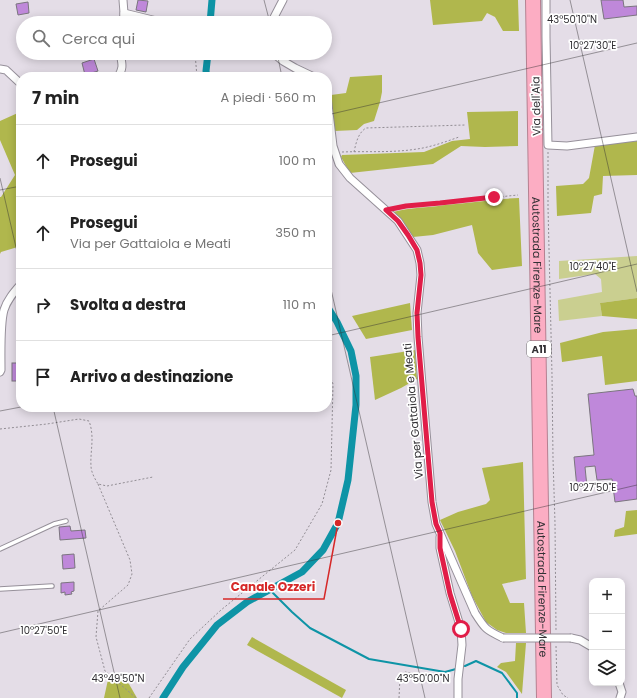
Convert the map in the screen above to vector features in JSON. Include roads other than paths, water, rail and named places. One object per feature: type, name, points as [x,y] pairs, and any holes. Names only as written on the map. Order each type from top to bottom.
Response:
[{"type":"highway","name":"Autostrada Firenze-Mare","points":[[524,0],[535,698]]},
{"type":"highway","name":"Autostrada Firenze-Mare","points":[[533,0],[544,698]]},
{"type":"street","points":[[123,0],[124,16]]},
{"type":"street","points":[[275,16],[284,0]]},
{"type":"street","name":"Via dell'Aia","points":[[546,0],[548,145],[567,146],[637,137]]},
{"type":"street","points":[[124,13],[136,16]]},
{"type":"street","points":[[121,60],[121,72]]},
{"type":"street","points":[[282,60],[303,72]]},
{"type":"street","points":[[0,69],[6,70],[16,79]]},
{"type":"street","name":"Via per Gattaiola e Meati","points":[[332,138],[339,164],[350,178],[398,221],[417,250],[421,275],[417,313],[418,337],[432,502],[436,524],[475,612],[487,630],[504,638],[571,638],[580,640],[589,645]]},
{"type":"street","points":[[0,372],[1,326],[3,311],[10,296],[16,289]]},
{"type":"street","points":[[440,533],[440,548],[450,594],[461,629],[462,645],[458,679],[458,698]]},
{"type":"street","points":[[620,686],[622,692],[620,698]]},
{"type":"lane","points":[[0,549],[50,526],[66,521]]},
{"type":"lane","points":[[0,589],[52,586]]},
{"type":"waterway","points":[[211,16],[212,0]]},
{"type":"waterway","points":[[206,72],[207,60]]},
{"type":"waterway","points":[[163,698],[183,667],[217,625],[247,602],[302,572],[323,550],[338,523],[348,480],[356,405],[356,376],[351,351],[332,314]]},
{"type":"waterway","points":[[270,590],[310,628],[369,659],[445,672],[456,669]]},
{"type":"waterway","points":[[465,666],[476,661],[502,673],[517,693],[517,698]]},
{"type":"place","name":"Canale Ozzeri","points":[[338,523]]}]
